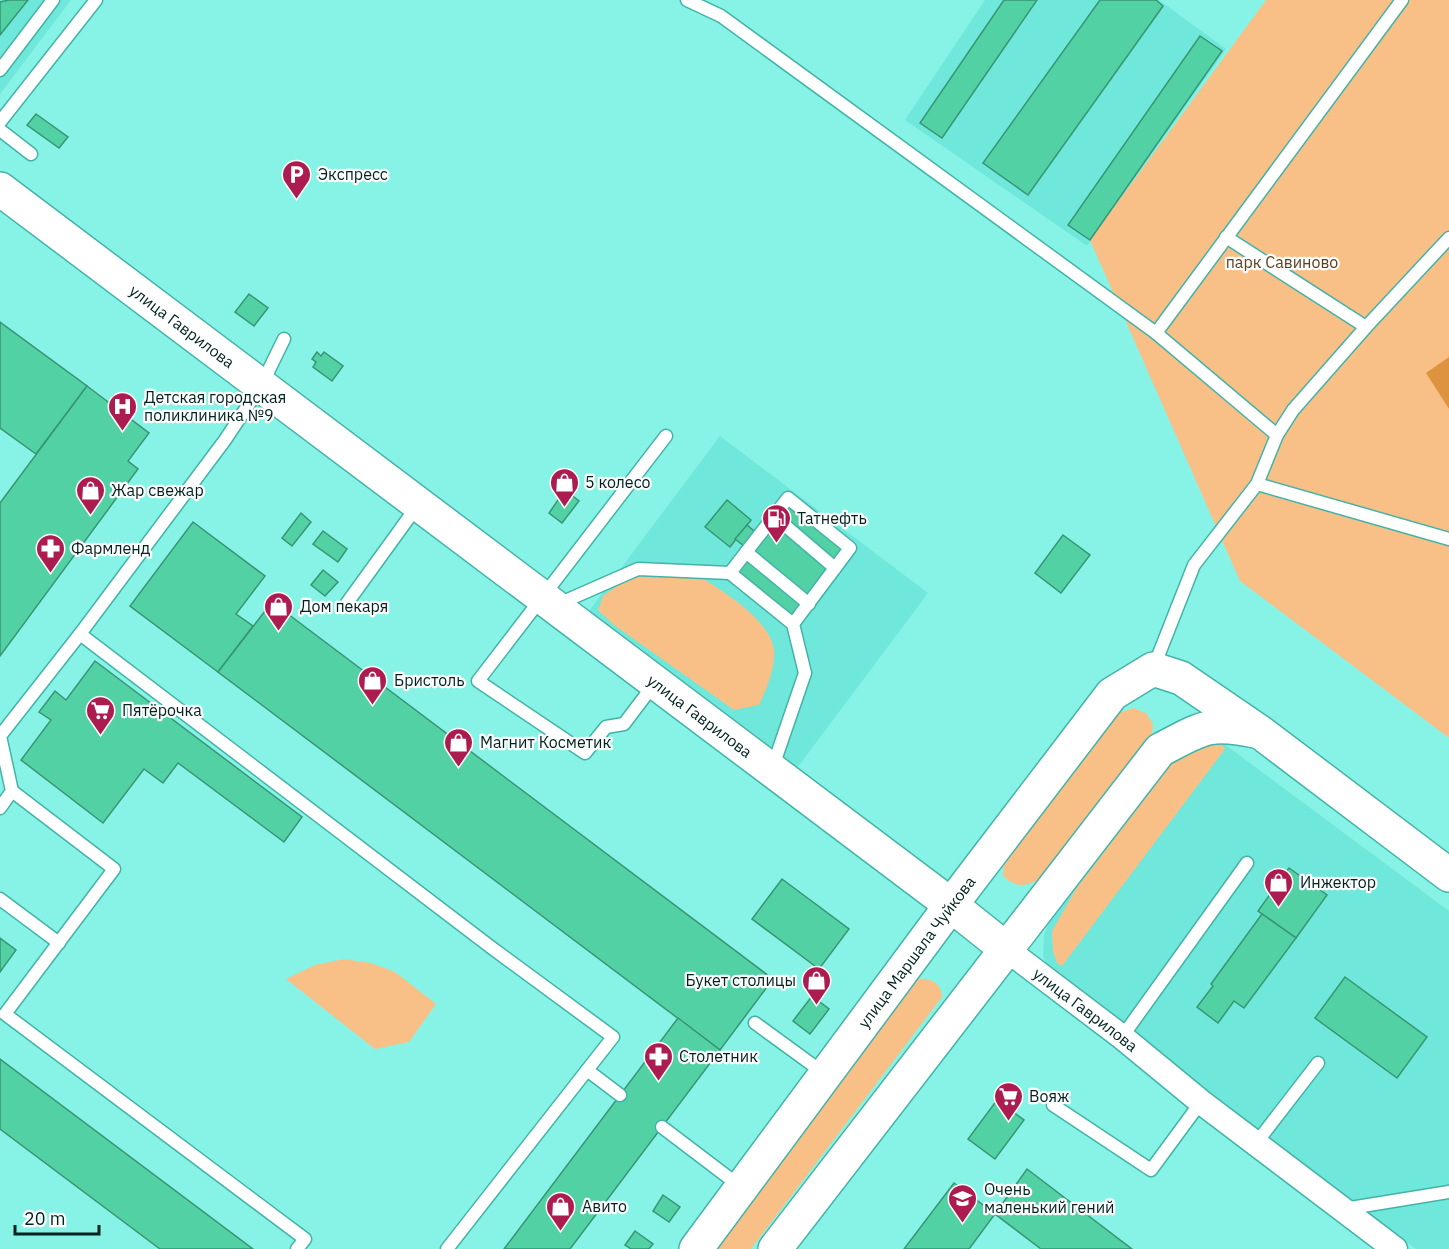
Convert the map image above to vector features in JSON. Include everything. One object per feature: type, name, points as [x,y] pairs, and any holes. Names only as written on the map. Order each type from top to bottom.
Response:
[{"type":"main road","name":"улица Гаврилова","points":[[0,189],[951,905],[1006,949]]},
{"type":"main road","points":[[1153,669],[1181,678],[1260,732],[1449,875]]},
{"type":"main road","name":"улица Маршала Чуйкова","points":[[696,1249],[951,905],[1112,694],[1153,669]]},
{"type":"main road","points":[[775,1249],[1160,750],[1205,727],[1229,726],[1260,732]]},
{"type":"street","name":"улица Гаврилова","points":[[1006,949],[1395,1249]]},
{"type":"lane","points":[[0,70],[53,0]]},
{"type":"lane","points":[[0,122],[96,0]]},
{"type":"lane","points":[[687,0],[721,16],[1156,333],[1277,435]]},
{"type":"lane","points":[[1156,333],[1402,0]]},
{"type":"lane","points":[[0,130],[31,154]]},
{"type":"lane","points":[[1226,237],[1366,327]]},
{"type":"lane","points":[[1153,669],[1194,565],[1257,484],[1277,435],[1293,410],[1449,238]]},
{"type":"lane","points":[[284,339],[261,386],[225,440],[80,634],[0,736],[12,791],[114,869],[5,1014],[305,1239],[297,1249]]},
{"type":"lane","points":[[655,682],[624,724],[606,727],[585,753],[478,681],[548,602],[666,436]]},
{"type":"lane","points":[[1257,484],[1449,539]]},
{"type":"lane","points":[[730,573],[788,498],[850,548],[793,624]]},
{"type":"lane","points":[[347,603],[418,504]]},
{"type":"lane","points":[[774,516],[835,568]]},
{"type":"lane","points":[[746,552],[809,604]]},
{"type":"lane","points":[[548,602],[638,569],[730,573],[793,624],[805,674],[772,770]]},
{"type":"lane","points":[[80,634],[492,948],[613,1037],[447,1249]]},
{"type":"lane","points":[[0,808],[12,791]]},
{"type":"lane","points":[[1122,1037],[1247,863]]},
{"type":"lane","points":[[0,899],[59,943]]},
{"type":"lane","points":[[755,1023],[826,1074]]},
{"type":"lane","points":[[1257,1142],[1318,1063]]},
{"type":"lane","points":[[586,1070],[620,1095]]},
{"type":"lane","points":[[1053,1105],[1151,1170],[1201,1101]]},
{"type":"lane","points":[[662,1127],[742,1187]]},
{"type":"lane","points":[[1344,1209],[1449,1192]]},
{"type":"shaded area","points":[[0,0],[71,0],[0,94]]},
{"type":"shaded area","points":[[985,0],[1159,0],[1226,49],[1087,246],[905,120]]},
{"type":"shaded area","points":[[1449,357],[1449,409],[1426,373]]},
{"type":"shaded area","points":[[720,436],[928,593],[797,768],[589,611]]},
{"type":"shaded area","points":[[1223,743],[1449,911],[1449,1249],[1416,1249],[1051,974],[1043,957],[1044,935],[1050,919],[1175,757],[1194,746]]},
{"type":"green space","name":"парк Савиново","points":[[1266,0],[1449,0],[1449,738],[1240,581],[1090,240]]},
{"type":"green space","points":[[687,569],[727,594],[766,630],[774,657],[771,676],[759,705],[734,710],[614,625],[598,610],[603,596],[621,583],[647,571]]},
{"type":"green space","points":[[1133,708],[1146,713],[1153,724],[1152,733],[1040,879],[1030,884],[1012,883],[1003,876],[1004,865],[1119,713]]},
{"type":"green space","points":[[1221,743],[1225,749],[1062,966],[1057,963],[1053,951],[1052,931],[1076,889],[1172,763],[1199,745]]},
{"type":"green space","points":[[344,959],[371,963],[395,972],[436,1004],[409,1042],[375,1049],[286,979],[315,965]]},
{"type":"green space","points":[[917,979],[926,979],[937,984],[942,997],[751,1249],[716,1249]]},
{"type":"building","points":[[28,0],[0,35],[0,2]]},
{"type":"building","points":[[1004,0],[1037,0],[942,138],[920,123]]},
{"type":"building","points":[[1100,0],[1156,0],[1163,6],[1028,195],[983,163]]},
{"type":"building","points":[[1200,36],[1222,51],[1090,240],[1068,225]]},
{"type":"building","points":[[36,114],[68,137],[59,148],[27,125]]},
{"type":"building","points":[[249,294],[268,308],[254,326],[235,312]]},
{"type":"building","points":[[0,322],[87,386],[36,454],[0,428]]},
{"type":"building","points":[[317,352],[321,356],[324,352],[343,366],[332,381],[313,367],[316,362],[312,359]]},
{"type":"building","points":[[87,386],[149,433],[128,461],[138,469],[0,656],[0,503]]},
{"type":"building","points":[[565,490],[579,501],[562,523],[549,513]]},
{"type":"building","points":[[727,500],[751,520],[730,547],[705,527]]},
{"type":"building","points":[[785,502],[850,553],[792,629],[727,579],[749,550],[735,539],[747,525],[759,535]]},
{"type":"building","points":[[301,513],[311,522],[292,546],[282,538]]},
{"type":"building","points":[[193,522],[265,576],[236,614],[253,626],[218,672],[130,606]]},
{"type":"building","points":[[323,531],[347,549],[338,562],[313,544]]},
{"type":"building","points":[[1063,535],[1090,555],[1061,593],[1035,573]]},
{"type":"building","points":[[323,570],[338,582],[325,596],[311,585]]},
{"type":"building","points":[[272,602],[773,979],[720,1050],[218,672]]},
{"type":"building","points":[[95,661],[302,817],[284,842],[178,763],[163,783],[144,769],[103,823],[21,760],[51,720],[39,712],[55,691],[66,700]]},
{"type":"building","points":[[1289,868],[1327,895],[1296,938],[1258,911]]},
{"type":"building","points":[[782,879],[849,929],[819,969],[752,919]]},
{"type":"building","points":[[1262,914],[1296,938],[1244,1008],[1234,1001],[1218,1023],[1197,1007]]},
{"type":"building","points":[[0,938],[16,950],[0,972]]},
{"type":"building","points":[[1345,977],[1427,1037],[1397,1078],[1315,1018]]},
{"type":"building","points":[[812,996],[829,1009],[810,1034],[793,1021]]},
{"type":"building","points":[[678,1018],[720,1050],[570,1249],[504,1249]]},
{"type":"building","points":[[0,1059],[253,1249],[160,1249],[0,1129]]},
{"type":"building","points":[[997,1100],[1024,1120],[995,1159],[968,1139]]},
{"type":"building","points":[[1027,1169],[1132,1249],[1041,1249],[995,1214]]},
{"type":"building","points":[[954,1183],[995,1214],[969,1249],[904,1249]]},
{"type":"building","points":[[663,1195],[680,1207],[669,1222],[653,1211]]},
{"type":"building","points":[[635,1231],[653,1244],[649,1249],[631,1249],[625,1245]]},
{"type":"place","name":"Экспресс","points":[[297,200]]},
{"type":"place","name":"Детская городская поликлиника №9","points":[[123,432]]},
{"type":"place","name":"5 колесо","points":[[564,508]]},
{"type":"place","name":"Жар свежар","points":[[90,516]]},
{"type":"place","name":"Татнефть","points":[[776,544]]},
{"type":"place","name":"Фармленд","points":[[50,574]]},
{"type":"place","name":"Дом пекаря","points":[[279,632]]},
{"type":"place","name":"Бристоль","points":[[373,706]]},
{"type":"place","name":"Пятёрочка","points":[[101,736]]},
{"type":"place","name":"Магнит Косметик","points":[[459,768]]},
{"type":"place","name":"Инжектор","points":[[1279,908]]},
{"type":"place","name":"Букет столицы","points":[[817,1006]]},
{"type":"place","name":"Столетник","points":[[658,1082]]},
{"type":"place","name":"Вояж","points":[[1008,1122]]},
{"type":"place","name":"Очень маленький гений","points":[[963,1224]]},
{"type":"place","name":"Авито","points":[[561,1232]]}]
